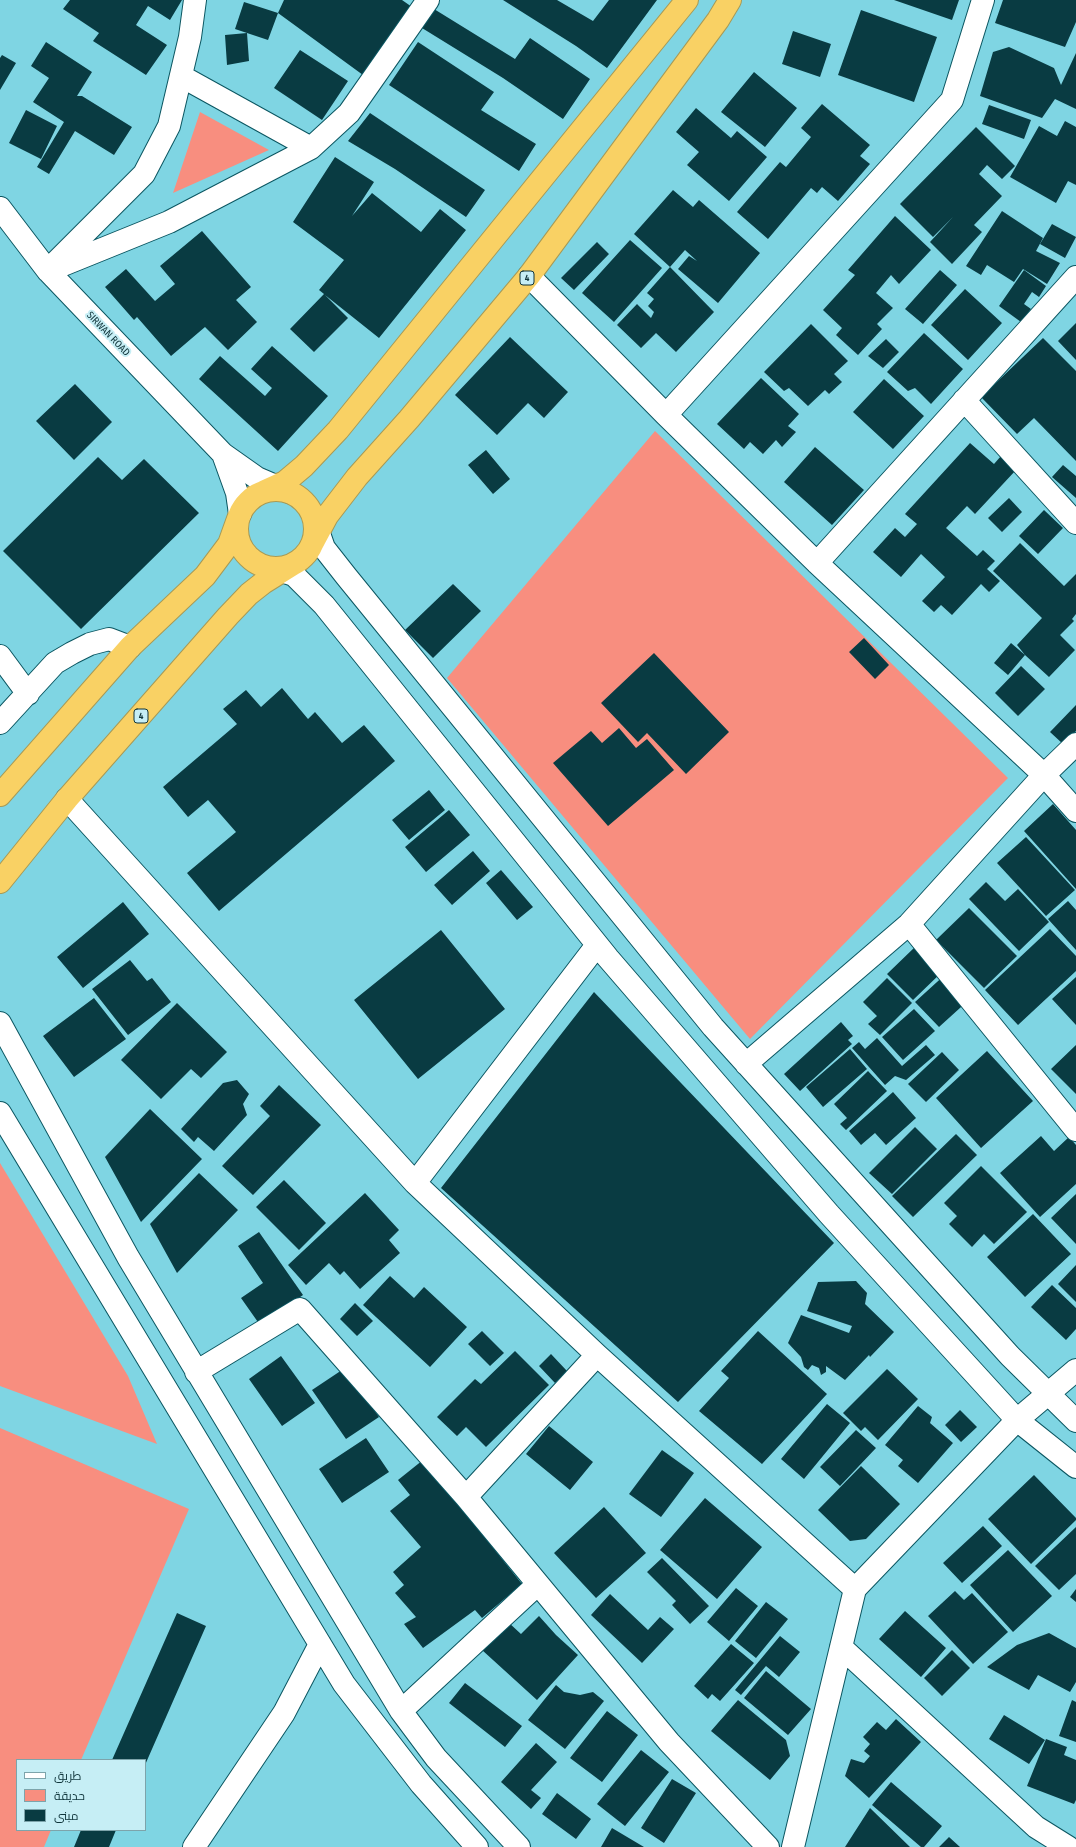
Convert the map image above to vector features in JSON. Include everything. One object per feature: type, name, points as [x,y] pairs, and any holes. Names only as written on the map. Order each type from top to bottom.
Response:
[{"type":"highway","points":[[0,795],[130,647],[205,576],[229,544],[239,516],[250,500],[278,491],[285,482],[304,466],[338,430],[687,0]]},
{"type":"highway","name":"4","points":[[0,882],[67,799],[249,594],[283,567],[305,556],[315,533],[326,516],[357,477],[409,419],[529,276],[714,26],[730,0]]},
{"type":"highway","points":[[278,491],[303,500],[315,533]]},
{"type":"highway","points":[[239,516],[238,533],[241,546],[249,557],[260,564],[283,567]]},
{"type":"street","points":[[48,271],[144,174],[169,126],[190,37],[195,0]]},
{"type":"street","points":[[48,271],[169,222],[311,148],[349,113],[428,0]]},
{"type":"street","points":[[666,415],[952,100],[983,0]]},
{"type":"street","points":[[181,76],[311,148]]},
{"type":"street","name":"SIRWAN ROAD","points":[[0,208],[48,271],[223,454],[240,467],[278,491]]},
{"type":"street","points":[[529,276],[666,415],[817,563],[1044,775],[1076,811]]},
{"type":"street","points":[[817,563],[1076,277]]},
{"type":"street","points":[[964,400],[1076,524]]},
{"type":"street","name":"SIRWAN ROAD","points":[[223,454],[238,494],[239,516]]},
{"type":"street","points":[[315,533],[324,548],[346,576],[713,1027],[1010,1356],[1076,1421]]},
{"type":"street","points":[[283,567],[294,575],[324,605],[597,945],[829,1214],[1017,1420],[1076,1467]]},
{"type":"street","points":[[0,723],[55,663],[72,652],[90,644],[109,639],[130,647]]},
{"type":"street","points":[[0,656],[28,694]]},
{"type":"street","points":[[746,1064],[909,924],[1044,775],[1076,744]]},
{"type":"street","points":[[67,799],[415,1183],[597,1355],[855,1589]]},
{"type":"street","points":[[909,924],[1076,1130]]},
{"type":"street","points":[[415,1183],[597,945]]},
{"type":"street","points":[[0,1023],[128,1257],[400,1711],[436,1758],[519,1847]]},
{"type":"street","points":[[0,1113],[344,1684],[421,1784],[477,1847]]},
{"type":"street","points":[[196,1372],[300,1309],[466,1497],[669,1742],[768,1847]]},
{"type":"street","points":[[466,1497],[597,1355]]},
{"type":"street","points":[[793,1847],[855,1589],[1017,1420],[1076,1370]]},
{"type":"street","points":[[400,1711],[538,1584]]},
{"type":"street","points":[[194,1847],[284,1713],[320,1644]]},
{"type":"street","points":[[841,1648],[1036,1827],[1068,1847]]},
{"type":"green space","points":[[200,112],[269,150],[173,193]]},
{"type":"green space","points":[[655,431],[1008,778],[750,1039],[447,678]]},
{"type":"green space","points":[[0,1163],[128,1376],[157,1444],[0,1386]]},
{"type":"green space","points":[[0,1428],[189,1509],[81,1759],[16,1759],[16,1831],[51,1831],[44,1847],[0,1847]]},
{"type":"building","points":[[70,0],[182,0],[170,20],[148,6],[136,25],[167,45],[146,75],[93,41],[99,33],[63,9]]},
{"type":"building","points":[[284,0],[402,0],[412,7],[363,75],[278,13]]},
{"type":"building","points":[[503,0],[557,0],[593,21],[609,0],[657,0],[607,68],[576,46]]},
{"type":"building","points":[[894,0],[959,0],[952,20]]},
{"type":"building","points":[[1003,0],[1076,0],[1076,22],[1065,47],[995,23]]},
{"type":"building","points":[[244,2],[278,13],[268,40],[235,29]]},
{"type":"building","points":[[434,9],[515,59],[530,38],[590,79],[563,119],[503,78],[422,28]]},
{"type":"building","points":[[861,10],[937,37],[914,102],[838,75]]},
{"type":"building","points":[[793,31],[831,44],[820,77],[782,64]]},
{"type":"building","points":[[247,33],[249,61],[227,65],[225,35]]},
{"type":"building","points":[[46,42],[92,72],[77,96],[82,96],[132,127],[114,155],[75,131],[49,174],[37,167],[64,122],[33,102],[49,78],[31,66]]},
{"type":"building","points":[[418,42],[494,92],[481,110],[536,144],[519,171],[389,85]]},
{"type":"building","points":[[1009,47],[1054,68],[1061,85],[1076,53],[1076,109],[1055,99],[1042,118],[980,96],[993,52]]},
{"type":"building","points":[[300,50],[348,81],[322,120],[274,88]]},
{"type":"building","points":[[2,55],[16,63],[0,90],[0,58]]},
{"type":"building","points":[[754,72],[797,108],[765,147],[721,112]]},
{"type":"building","points":[[822,104],[870,145],[860,156],[870,164],[838,201],[822,187],[817,193],[811,188],[768,239],[737,212],[780,162],[786,167],[811,137],[801,128]]},
{"type":"building","points":[[989,105],[1031,120],[1024,139],[982,124]]},
{"type":"building","points":[[696,108],[731,138],[737,131],[767,157],[729,201],[687,165],[699,152],[676,132]]},
{"type":"building","points":[[26,110],[57,126],[41,159],[9,143]]},
{"type":"building","points":[[370,113],[485,190],[466,217],[395,169],[348,141]]},
{"type":"building","points":[[1065,121],[1076,127],[1076,185],[1068,181],[1056,203],[1010,177],[1039,126],[1057,136]]},
{"type":"building","points":[[976,127],[1015,166],[1002,179],[987,165],[979,174],[1002,196],[974,225],[982,232],[952,264],[930,242],[953,217],[933,237],[900,204]]},
{"type":"building","points":[[335,157],[374,182],[352,216],[372,193],[421,232],[440,209],[466,230],[379,338],[325,295],[348,318],[314,352],[290,329],[324,294],[319,290],[344,260],[293,222]]},
{"type":"building","points":[[673,190],[693,207],[699,200],[760,253],[718,303],[678,269],[689,256],[697,261],[685,250],[670,267],[634,234]]},
{"type":"building","points":[[1002,211],[1043,238],[1036,251],[1060,263],[1047,284],[1023,269],[1014,282],[987,265],[981,275],[966,266]]},
{"type":"building","points":[[895,216],[931,250],[899,284],[891,275],[876,293],[893,308],[877,324],[882,329],[858,355],[836,335],[842,328],[823,310],[855,275],[848,270]]},
{"type":"building","points":[[1052,224],[1076,237],[1065,258],[1040,244]]},
{"type":"building","points":[[202,231],[251,287],[236,300],[257,322],[228,350],[205,327],[171,356],[137,317],[134,320],[105,287],[126,269],[155,301],[175,284],[160,266]]},
{"type":"building","points":[[630,240],[662,268],[614,322],[582,293]]},
{"type":"building","points":[[597,242],[609,254],[574,290],[561,278]]},
{"type":"building","points":[[670,267],[714,312],[676,352],[656,333],[641,348],[617,325],[637,304],[651,318],[654,312],[648,306],[654,299],[647,293]]},
{"type":"building","points":[[940,270],[957,285],[923,324],[905,309]]},
{"type":"building","points":[[1024,270],[1046,286],[1039,297],[1032,292],[1024,304],[1031,309],[1021,322],[999,306]]},
{"type":"building","points":[[965,289],[1002,323],[968,360],[931,325]]},
{"type":"building","points":[[1076,323],[1076,360],[1058,341]]},
{"type":"building","points":[[811,324],[848,361],[834,374],[842,382],[829,394],[825,390],[808,406],[789,388],[784,391],[764,372]]},
{"type":"building","points":[[924,333],[963,369],[931,404],[915,388],[908,391],[887,372]]},
{"type":"building","points":[[510,337],[568,392],[544,418],[528,403],[497,435],[455,395]]},
{"type":"building","points":[[1043,338],[1076,371],[1076,461],[1034,418],[1017,434],[981,397]]},
{"type":"building","points":[[886,339],[899,352],[883,368],[868,356]]},
{"type":"building","points":[[272,346],[328,396],[278,451],[199,379],[220,356],[265,396],[272,388],[251,369]]},
{"type":"building","points":[[761,378],[799,414],[788,426],[796,432],[782,447],[776,440],[763,454],[750,442],[744,449],[717,424]]},
{"type":"building","points":[[884,379],[924,416],[893,449],[853,412]]},
{"type":"building","points":[[75,384],[112,422],[74,460],[36,421]]},
{"type":"building","points":[[970,443],[994,464],[1001,456],[1016,470],[975,514],[967,506],[946,528],[977,556],[983,550],[995,561],[987,569],[1000,581],[989,592],[981,584],[952,615],[941,605],[934,612],[922,601],[945,577],[921,554],[901,577],[873,552],[895,528],[905,537],[917,524],[905,514]]},
{"type":"building","points":[[815,447],[864,490],[832,525],[784,482]]},
{"type":"building","points":[[486,450],[510,479],[493,494],[468,465]]},
{"type":"building","points":[[98,457],[122,480],[144,459],[199,513],[81,629],[3,551]]},
{"type":"building","points":[[1063,465],[1076,476],[1076,498],[1052,477]]},
{"type":"building","points":[[1009,498],[1022,512],[1002,532],[988,518]]},
{"type":"building","points":[[1044,510],[1063,528],[1038,554],[1019,536]]},
{"type":"building","points":[[1020,543],[1064,586],[1076,574],[1076,614],[1072,619],[1074,621],[1060,635],[1075,650],[1049,677],[1025,655],[1017,645],[1042,618],[993,571]]},
{"type":"building","points":[[453,584],[481,611],[433,658],[405,630]]},
{"type":"building","points":[[864,638],[889,665],[875,679],[849,652]]},
{"type":"building","points":[[1011,643],[1025,655],[1008,675],[994,663]]},
{"type":"building","points":[[654,653],[729,732],[686,774],[647,733],[638,742],[601,703]]},
{"type":"building","points":[[1021,666],[1045,689],[1018,716],[995,693]]},
{"type":"building","points":[[282,688],[308,719],[315,712],[342,743],[364,725],[395,761],[219,911],[187,873],[236,832],[208,800],[188,817],[163,787],[237,724],[223,709],[246,690],[261,707]]},
{"type":"building","points":[[1076,705],[1076,731],[1063,744],[1050,732]]},
{"type":"building","points":[[619,728],[636,748],[647,739],[674,770],[608,826],[553,763],[591,731],[602,743]]},
{"type":"building","points":[[429,790],[445,810],[409,840],[392,820]]},
{"type":"building","points":[[1053,804],[1076,830],[1076,889],[1024,831]]},
{"type":"building","points":[[449,810],[470,835],[426,872],[405,847]]},
{"type":"building","points":[[1026,837],[1075,890],[1046,916],[997,863]]},
{"type":"building","points":[[473,851],[490,871],[452,905],[434,885]]},
{"type":"building","points":[[501,870],[533,907],[517,920],[486,883]]},
{"type":"building","points":[[986,882],[1005,901],[1018,889],[1049,922],[1019,951],[969,899]]},
{"type":"building","points":[[1068,901],[1076,910],[1076,950],[1048,919]]},
{"type":"building","points":[[123,902],[149,934],[83,988],[57,957]]},
{"type":"building","points":[[969,908],[1017,956],[984,988],[936,940]]},
{"type":"building","points":[[1050,929],[1076,956],[1076,971],[1018,1025],[985,990]]},
{"type":"building","points":[[441,930],[505,1009],[418,1079],[354,1000]]},
{"type":"building","points":[[916,946],[942,972],[913,1000],[887,974]]},
{"type":"building","points":[[130,960],[147,981],[152,978],[171,1002],[128,1035],[92,989]]},
{"type":"building","points":[[948,972],[971,998],[939,1027],[915,1002]]},
{"type":"building","points":[[1076,977],[1076,1025],[1052,999]]},
{"type":"building","points":[[887,978],[912,1003],[880,1035],[868,1024],[877,1016],[863,1002]]},
{"type":"building","points":[[594,992],[834,1243],[678,1402],[441,1188]]},
{"type":"building","points":[[94,998],[126,1039],[74,1077],[43,1036]]},
{"type":"building","points":[[177,1003],[227,1052],[201,1078],[191,1069],[161,1099],[121,1060]]},
{"type":"building","points":[[914,1009],[935,1031],[903,1060],[882,1037]]},
{"type":"building","points":[[841,1022],[853,1036],[848,1040],[852,1044],[800,1091],[784,1074]]},
{"type":"building","points":[[877,1038],[902,1066],[926,1045],[935,1055],[906,1080],[895,1076],[885,1085],[852,1048],[859,1042],[865,1049]]},
{"type":"building","points":[[1076,1045],[1076,1094],[1051,1069]]},
{"type":"building","points":[[850,1049],[867,1069],[823,1107],[806,1087]]},
{"type":"building","points":[[987,1051],[1033,1101],[981,1148],[936,1098]]},
{"type":"building","points":[[942,1052],[959,1070],[926,1102],[908,1084]]},
{"type":"building","points":[[868,1071],[887,1091],[846,1130],[840,1124],[847,1118],[834,1104]]},
{"type":"building","points":[[237,1080],[249,1094],[243,1104],[247,1115],[214,1151],[198,1137],[194,1142],[181,1129],[223,1083]]},
{"type":"building","points":[[279,1085],[321,1125],[253,1195],[222,1166],[270,1116],[260,1106]]},
{"type":"building","points":[[893,1092],[916,1118],[886,1145],[875,1133],[861,1145],[849,1131]]},
{"type":"building","points":[[150,1109],[202,1159],[141,1222],[105,1157]]},
{"type":"building","points":[[915,1127],[937,1149],[892,1194],[869,1173]]},
{"type":"building","points":[[956,1134],[977,1155],[913,1217],[892,1196]]},
{"type":"building","points":[[1041,1136],[1054,1151],[1069,1137],[1076,1145],[1076,1184],[1040,1217],[1000,1173]]},
{"type":"building","points":[[981,1166],[1027,1212],[994,1244],[984,1234],[972,1247],[949,1224],[957,1216],[944,1203]]},
{"type":"building","points":[[199,1173],[238,1210],[177,1273],[150,1224]]},
{"type":"building","points":[[284,1180],[326,1223],[299,1250],[256,1207]]},
{"type":"building","points":[[365,1193],[399,1230],[389,1240],[400,1253],[360,1289],[344,1271],[340,1275],[329,1263],[306,1285],[288,1265]]},
{"type":"building","points":[[1076,1194],[1076,1244],[1051,1218]]},
{"type":"building","points":[[1033,1214],[1071,1254],[1025,1297],[987,1257]]},
{"type":"building","points":[[259,1232],[303,1295],[260,1325],[241,1298],[263,1283],[238,1246]]},
{"type":"building","points":[[1076,1265],[1076,1302],[1058,1284]]},
{"type":"building","points":[[390,1276],[414,1298],[424,1287],[467,1327],[430,1367],[363,1305]]},
{"type":"building","points":[[856,1281],[867,1293],[865,1304],[894,1332],[845,1380],[826,1366],[826,1372],[821,1375],[819,1368],[812,1365],[808,1370],[804,1367],[801,1357],[788,1343],[801,1315],[849,1333],[852,1326],[807,1311],[818,1282]]},
{"type":"building","points":[[1052,1285],[1076,1308],[1076,1329],[1066,1340],[1031,1307]]},
{"type":"building","points":[[355,1303],[373,1321],[357,1336],[340,1319]]},
{"type":"building","points":[[482,1331],[504,1353],[490,1366],[468,1344]]},
{"type":"building","points":[[758,1331],[827,1394],[762,1464],[699,1411],[729,1378],[721,1371]]},
{"type":"building","points":[[515,1351],[549,1385],[486,1447],[466,1427],[457,1436],[437,1417],[475,1379],[481,1384]]},
{"type":"building","points":[[551,1354],[567,1371],[555,1383],[539,1366]]},
{"type":"building","points":[[281,1356],[315,1403],[282,1426],[249,1379]]},
{"type":"building","points":[[345,1368],[379,1417],[346,1439],[312,1390]]},
{"type":"building","points":[[887,1369],[918,1399],[878,1440],[865,1427],[861,1431],[843,1413]]},
{"type":"building","points":[[827,1404],[850,1423],[804,1479],[781,1459]]},
{"type":"building","points":[[918,1406],[932,1417],[930,1423],[953,1443],[918,1483],[898,1466],[903,1460],[885,1445]]},
{"type":"building","points":[[960,1410],[977,1427],[961,1442],[945,1425]]},
{"type":"building","points":[[549,1426],[593,1462],[570,1490],[526,1454]]},
{"type":"building","points":[[856,1430],[876,1448],[840,1486],[820,1467]]},
{"type":"building","points":[[366,1438],[389,1472],[342,1503],[319,1469]]},
{"type":"building","points":[[662,1450],[694,1473],[661,1517],[629,1494]]},
{"type":"building","points":[[423,1460],[522,1584],[482,1618],[475,1610],[423,1648],[404,1624],[416,1617],[395,1593],[404,1585],[393,1572],[421,1547],[390,1511],[410,1495],[398,1480]]},
{"type":"building","points":[[861,1466],[900,1504],[866,1539],[850,1541],[818,1510]]},
{"type":"building","points":[[1034,1475],[1076,1518],[1076,1520],[1031,1564],[988,1519]]},
{"type":"building","points":[[705,1498],[762,1547],[717,1599],[660,1550]]},
{"type":"building","points":[[604,1507],[646,1553],[596,1598],[554,1553]]},
{"type":"building","points":[[983,1526],[1002,1546],[962,1583],[943,1563]]},
{"type":"building","points":[[1076,1527],[1076,1574],[1059,1590],[1035,1566]]},
{"type":"building","points":[[1008,1550],[1052,1596],[1013,1632],[970,1585]]},
{"type":"building","points":[[662,1558],[709,1606],[690,1624],[672,1605],[676,1601],[647,1572]]},
{"type":"building","points":[[736,1588],[758,1606],[729,1641],[707,1622]]},
{"type":"building","points":[[1076,1589],[1076,1602],[1070,1597]]},
{"type":"building","points":[[955,1591],[964,1600],[972,1593],[1008,1632],[973,1664],[928,1616]]},
{"type":"building","points":[[610,1594],[648,1630],[660,1617],[674,1629],[642,1663],[591,1615]]},
{"type":"building","points":[[766,1602],[788,1619],[756,1658],[735,1641]]},
{"type":"building","points":[[905,1611],[946,1648],[921,1677],[879,1639]]},
{"type":"building","points":[[177,1613],[206,1626],[146,1763],[146,1759],[112,1759]]},
{"type":"building","points":[[539,1616],[556,1635],[578,1655],[537,1700],[482,1650],[508,1622],[521,1634]]},
{"type":"building","points":[[1049,1633],[1076,1648],[1076,1682],[1070,1692],[1038,1675],[1029,1690],[987,1667],[1017,1645]]},
{"type":"building","points":[[780,1636],[800,1652],[779,1677],[766,1666],[741,1695],[735,1690]]},
{"type":"building","points":[[731,1644],[754,1663],[720,1701],[712,1694],[708,1699],[694,1686]]},
{"type":"building","points":[[952,1650],[970,1668],[942,1696],[924,1678]]},
{"type":"building","points":[[766,1671],[811,1709],[788,1735],[744,1698]]},
{"type":"building","points":[[465,1683],[522,1726],[505,1747],[449,1703]]},
{"type":"building","points":[[556,1685],[564,1692],[580,1695],[593,1692],[604,1701],[565,1749],[528,1720]]},
{"type":"building","points":[[738,1700],[786,1740],[790,1756],[770,1780],[711,1731]]},
{"type":"building","points":[[1072,1700],[1076,1702],[1076,1742],[1059,1736]]},
{"type":"building","points":[[607,1711],[638,1735],[602,1782],[570,1758]]},
{"type":"building","points":[[1004,1715],[1045,1740],[1029,1764],[989,1739]]},
{"type":"building","points":[[896,1719],[921,1742],[869,1798],[845,1776],[851,1759],[864,1763],[870,1756],[864,1751],[870,1744],[863,1737],[877,1722],[886,1730]]},
{"type":"building","points":[[1046,1739],[1067,1747],[1064,1755],[1076,1760],[1076,1800],[1074,1804],[1027,1786]]},
{"type":"building","points":[[536,1743],[557,1762],[531,1790],[541,1798],[531,1809],[501,1782]]},
{"type":"building","points":[[641,1750],[669,1772],[625,1826],[597,1804]]},
{"type":"building","points":[[672,1779],[696,1793],[664,1843],[641,1828]]},
{"type":"building","points":[[891,1782],[942,1826],[924,1847],[921,1847],[872,1805]]},
{"type":"building","points":[[557,1793],[591,1819],[576,1839],[542,1814]]},
{"type":"building","points":[[870,1808],[910,1847],[845,1847]]},
{"type":"building","points":[[612,1828],[644,1847],[601,1847]]},
{"type":"building","points":[[81,1831],[116,1831],[109,1847],[74,1847]]},
{"type":"building","points":[[949,1837],[960,1847],[939,1847]]}]
